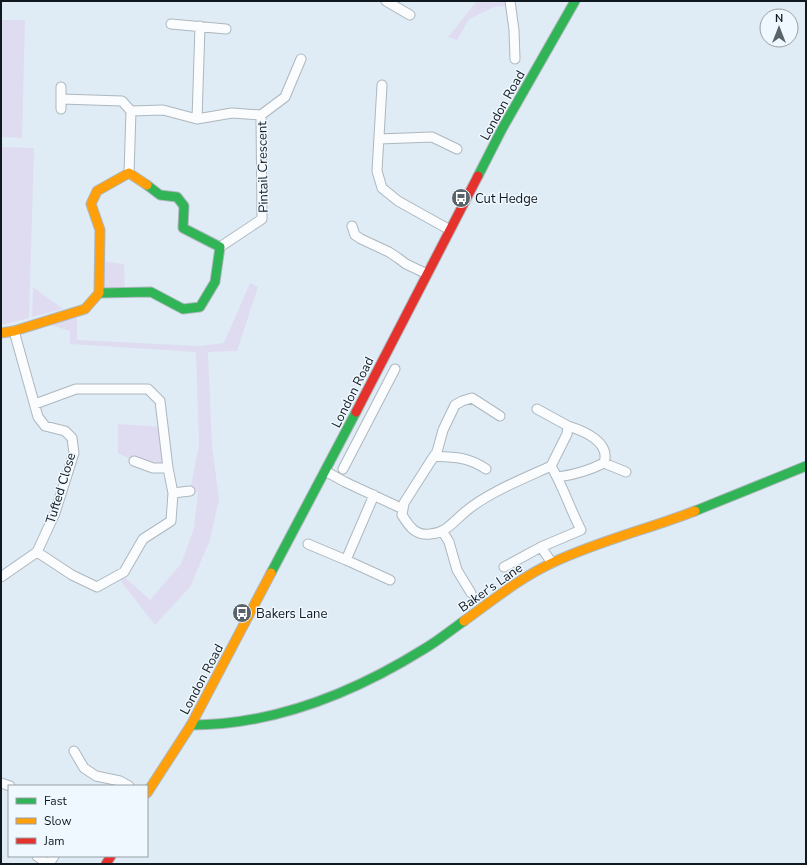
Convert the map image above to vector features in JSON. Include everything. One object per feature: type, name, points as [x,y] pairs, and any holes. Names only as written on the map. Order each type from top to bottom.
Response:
[{"type":"street","points":[[386,1],[410,15]]},
{"type":"street","points":[[510,1],[514,30],[515,59]]},
{"type":"street","name":"London Road","points":[[148,791],[191,724],[325,471],[502,129],[575,1]]},
{"type":"street","points":[[171,24],[226,29]]},
{"type":"street","points":[[197,119],[200,26]]},
{"type":"street","points":[[261,114],[285,97],[301,59]]},
{"type":"street","points":[[382,85],[377,171],[382,188],[398,201],[450,230]]},
{"type":"street","points":[[61,87],[61,109]]},
{"type":"street","points":[[61,99],[122,101],[131,111],[129,174]]},
{"type":"street","name":"Pintail Crescent","points":[[131,111],[163,110],[197,119],[232,113],[261,114],[262,220],[220,247]]},
{"type":"street","points":[[379,139],[432,137],[457,149]]},
{"type":"street","points":[[100,293],[151,292],[183,309],[200,307],[215,282],[220,247],[183,228],[184,206],[177,197],[160,195],[129,174]]},
{"type":"street","points":[[1,333],[14,331],[85,309],[100,293],[100,230],[91,204],[97,191],[129,174]]},
{"type":"street","points":[[352,226],[355,235],[360,239],[389,252],[413,268],[427,274]]},
{"type":"street","name":"Tufted Close","points":[[14,331],[38,417],[45,426],[65,431],[72,438],[74,453],[55,513],[37,552]]},
{"type":"street","points":[[343,469],[395,369]]},
{"type":"street","points":[[1,577],[37,552],[72,575],[97,587],[124,572],[143,539],[171,521],[173,493],[168,468],[160,401],[148,389],[76,389],[35,404]]},
{"type":"street","points":[[500,416],[472,398],[455,405],[443,430],[437,452],[404,502],[402,515],[410,528],[419,533],[429,535],[443,532],[474,504],[525,477],[551,466],[566,434],[568,426]]},
{"type":"street","points":[[537,408],[568,426],[589,434],[604,449],[606,458],[604,463]]},
{"type":"street","points":[[351,421],[365,427]]},
{"type":"street","points":[[434,456],[460,457],[470,460],[486,469]]},
{"type":"street","points":[[134,461],[153,468],[168,468]]},
{"type":"street","points":[[558,477],[566,476],[604,463],[626,472]]},
{"type":"street","points":[[504,567],[541,547],[581,530],[570,508],[558,477],[551,466]]},
{"type":"street","name":"Baker's Lane","points":[[191,724],[203,726],[227,724],[263,718],[331,696],[365,682],[425,649],[509,587],[552,563],[587,548],[691,512],[806,466]]},
{"type":"street","points":[[325,471],[403,510]]},
{"type":"street","points":[[173,493],[190,491]]},
{"type":"street","points":[[346,560],[374,495]]},
{"type":"street","points":[[443,532],[449,542],[457,570],[471,593]]},
{"type":"street","points":[[308,544],[390,580]]},
{"type":"street","points":[[541,547],[552,563]]},
{"type":"street","points":[[74,751],[84,768],[96,776],[120,781],[127,785]]},
{"type":"street","points":[[38,857],[48,864]]},
{"type":"shaded area","points":[[477,1],[504,1],[506,6],[494,7],[469,19],[457,40],[448,37]]},
{"type":"shaded area","points":[[1,20],[25,20],[22,138],[1,137]]},
{"type":"shaded area","points":[[1,147],[34,148],[29,318],[1,325]]},
{"type":"shaded area","points":[[101,261],[124,264],[125,292],[99,293]]},
{"type":"shaded area","points":[[250,283],[258,287],[237,351],[208,352],[212,446],[219,499],[210,540],[190,587],[155,625],[117,576],[121,574],[150,600],[181,564],[194,528],[198,492],[190,491],[199,445],[196,352],[70,344],[70,331],[48,324],[77,315],[77,340],[199,346],[224,343]]},
{"type":"shaded area","points":[[33,287],[63,309],[32,317]]},
{"type":"shaded area","points":[[118,424],[163,427],[168,468],[134,461],[118,453]]},
{"type":"traffic: fast","points":[[478,176],[502,129],[575,1]]},
{"type":"traffic: fast","points":[[99,293],[151,292],[183,309],[200,307],[215,282],[220,247],[183,228],[184,206],[177,197],[160,195],[147,185]]},
{"type":"traffic: fast","points":[[271,573],[356,412]]},
{"type":"traffic: fast","points":[[695,511],[806,466]]},
{"type":"traffic: fast","points":[[191,725],[253,719],[313,703],[342,692],[398,665],[434,643],[464,621]]},
{"type":"traffic: slow","points":[[1,333],[14,331],[85,309],[99,293],[100,230],[91,204],[97,191],[129,173],[147,185]]},
{"type":"traffic: slow","points":[[464,621],[519,582],[554,562],[606,541],[695,511]]},
{"type":"traffic: slow","points":[[148,791],[191,725],[271,573]]},
{"type":"traffic: jam","points":[[356,412],[478,176]]},
{"type":"traffic: jam","points":[[106,864],[110,857]]},
{"type":"place","name":"Cut Hedge","points":[[461,198]]},
{"type":"place","name":"Bakers Lane","points":[[242,613]]}]
